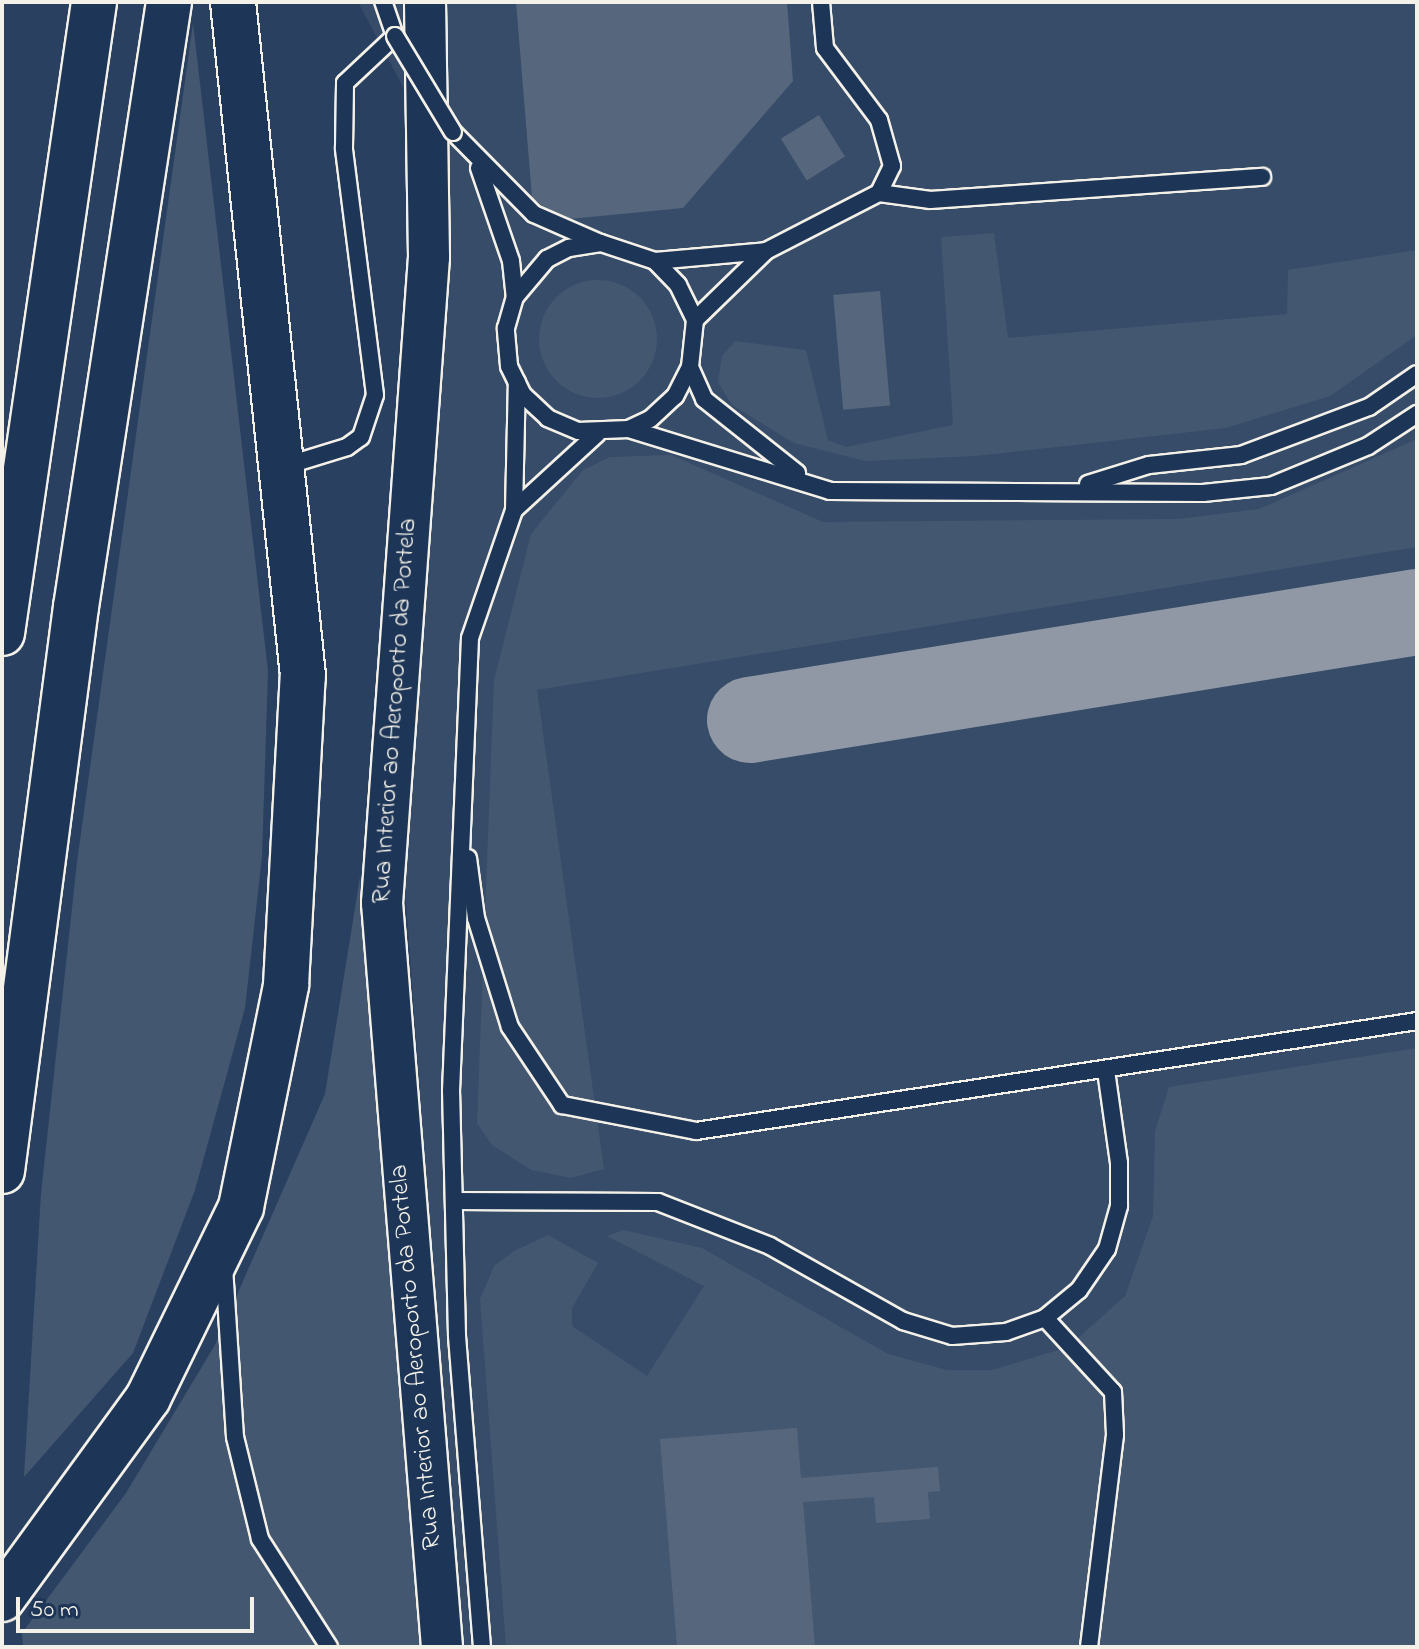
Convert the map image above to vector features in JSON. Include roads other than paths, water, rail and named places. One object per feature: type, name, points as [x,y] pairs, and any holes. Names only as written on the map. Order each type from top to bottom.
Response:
[{"type":"highway","points":[[2,633],[94,2]]},
{"type":"highway","points":[[2,1171],[76,607],[169,2]]},
{"type":"highway","points":[[2,1599],[148,1398],[241,1207],[271,1059],[295,882],[303,676],[277,469],[233,2]]},
{"type":"highway","points":[[2,1584],[47,1537]]},
{"type":"street","name":"Rua Interior ao Aeroporto da Portela","points":[[417,13],[429,257],[382,903],[442,1647]]},
{"type":"lane","points":[[383,2],[417,13]]},
{"type":"lane","points":[[821,2],[825,48],[879,120],[892,166],[879,193]]},
{"type":"lane","points":[[277,469],[347,447],[361,437],[375,395],[344,148],[345,83],[417,13]]},
{"type":"lane","points":[[417,13],[453,132],[477,163],[534,214],[601,243],[655,261],[766,251]]},
{"type":"lane","points":[[477,163],[511,261],[515,297],[506,328],[517,382],[514,510],[470,638],[451,1091],[457,1335],[482,1647]]},
{"type":"lane","points":[[695,320],[766,251],[879,193],[931,200],[1262,177]]},
{"type":"lane","points":[[515,297],[547,259],[601,243]]},
{"type":"lane","points":[[629,429],[675,396],[690,367],[695,320],[678,285],[655,261]]},
{"type":"lane","points":[[690,367],[704,399],[761,450],[830,491]]},
{"type":"lane","points":[[1075,487],[1149,465],[1241,455],[1369,407],[1417,374]]},
{"type":"lane","points":[[517,382],[548,418],[597,434],[629,429],[830,491],[1075,487],[1203,493],[1271,486],[1368,446],[1417,414]]},
{"type":"lane","points":[[514,510],[597,434]]},
{"type":"lane","points":[[463,812],[476,918],[510,1027],[562,1105],[696,1131],[1417,1021]]},
{"type":"lane","points":[[455,1201],[658,1202],[770,1246],[903,1321],[952,1336],[1006,1332],[1045,1318],[1086,1280],[1107,1249],[1119,1206],[1106,1070]]},
{"type":"lane","points":[[222,1245],[235,1437],[260,1539],[329,1647]]},
{"type":"lane","points":[[1045,1318],[1113,1392],[1115,1435],[1089,1647]]}]
